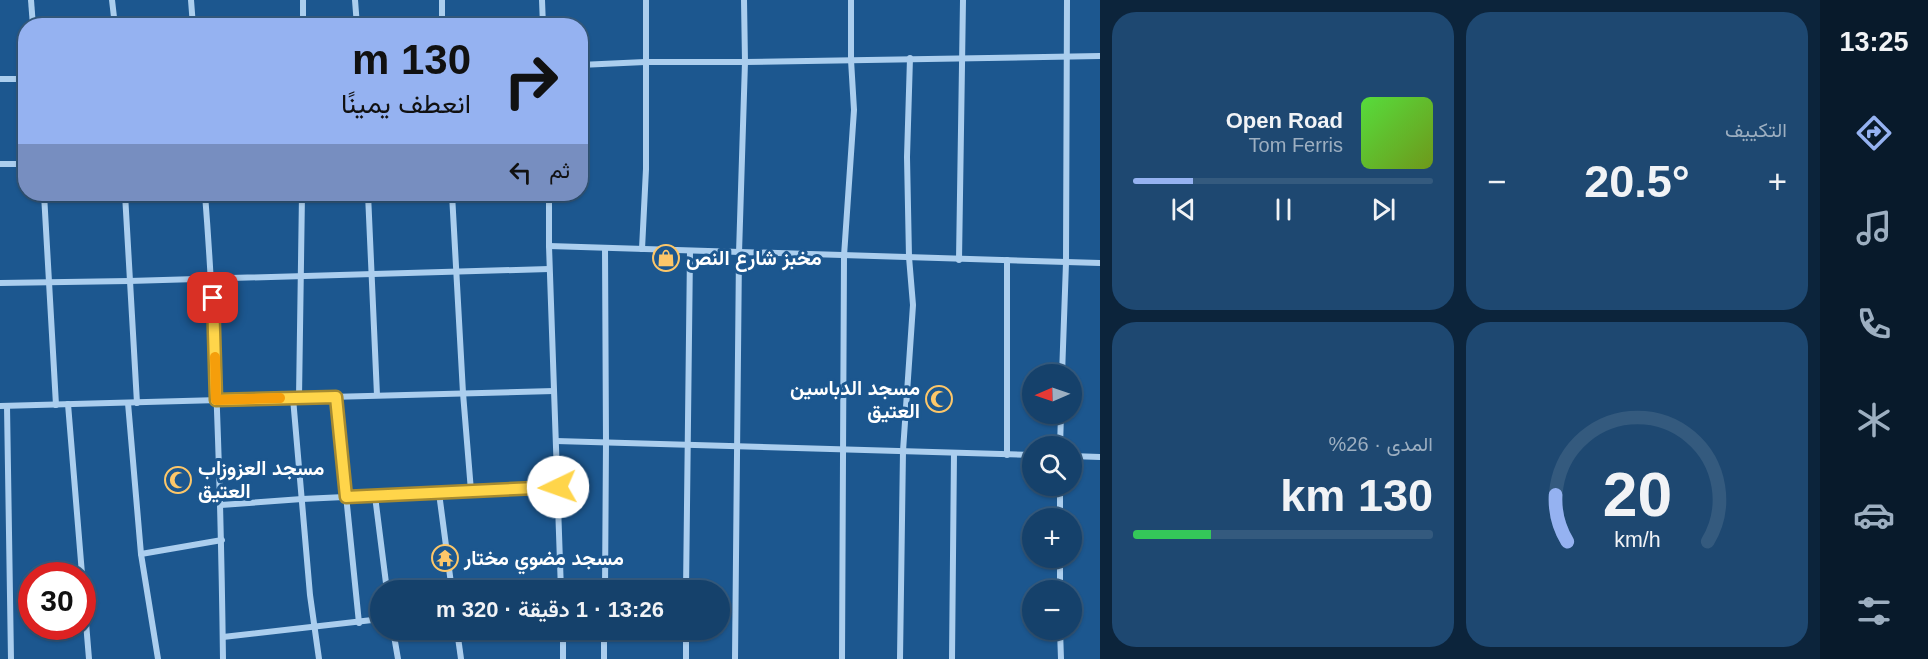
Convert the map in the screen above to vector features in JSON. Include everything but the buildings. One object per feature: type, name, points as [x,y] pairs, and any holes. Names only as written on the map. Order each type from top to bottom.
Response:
[{"type":"street","points":[[32,0],[33,18]]},
{"type":"street","points":[[112,0],[114,18]]},
{"type":"street","points":[[191,0],[192,18]]},
{"type":"street","points":[[303,0],[303,18]]},
{"type":"street","points":[[356,0],[357,18]]},
{"type":"street","points":[[442,0],[442,18]]},
{"type":"street","points":[[542,0],[543,18]]},
{"type":"street","points":[[642,249],[646,0]]},
{"type":"street","points":[[735,659],[739,447],[739,253],[745,62],[744,0]]},
{"type":"street","points":[[842,659],[844,256],[854,132],[851,0]]},
{"type":"street","points":[[959,260],[963,0]]},
{"type":"street","points":[[1062,364],[1066,262],[1067,0]]},
{"type":"street","points":[[588,65],[1100,56]]},
{"type":"street","points":[[900,659],[903,452],[913,305],[909,256],[907,157],[909,58]]},
{"type":"street","points":[[0,80],[18,79]]},
{"type":"street","points":[[0,164],[18,164]]},
{"type":"street","points":[[44,201],[56,405]]},
{"type":"street","points":[[125,201],[137,403]]},
{"type":"street","points":[[206,201],[212,278],[221,505],[223,659]]},
{"type":"street","points":[[302,201],[296,398],[302,499],[319,659]]},
{"type":"street","points":[[368,201],[377,396]]},
{"type":"street","points":[[452,201],[455,273],[471,491]]},
{"type":"street","points":[[549,201],[549,269],[561,580]]},
{"type":"street","points":[[549,246],[1100,263]]},
{"type":"street","points":[[605,248],[605,580]]},
{"type":"street","points":[[686,580],[690,252]]},
{"type":"street","points":[[1007,261],[1007,454]]},
{"type":"street","points":[[0,283],[549,269]]},
{"type":"street","points":[[10,659],[4,406],[554,391]]},
{"type":"street","points":[[336,397],[359,623]]},
{"type":"street","points":[[128,403],[141,554],[158,659]]},
{"type":"street","points":[[68,404],[89,659]]},
{"type":"street","points":[[555,441],[1022,455]]},
{"type":"street","points":[[952,659],[954,453]]},
{"type":"street","points":[[1082,456],[1100,457]]},
{"type":"street","points":[[221,505],[558,487]]},
{"type":"street","points":[[440,493],[451,580]]},
{"type":"street","points":[[375,496],[386,580]]},
{"type":"street","points":[[141,554],[222,540]]},
{"type":"street","points":[[223,637],[370,621]]},
{"type":"street","points":[[395,640],[398,659]]},
{"type":"street","points":[[459,640],[461,659]]},
{"type":"street","points":[[563,640],[563,659]]},
{"type":"street","points":[[604,640],[604,659]]},
{"type":"street","points":[[686,640],[686,659]]},
{"type":"street","points":[[1060,640],[1060,659]]},
{"type":"slow traffic","points":[[215,357],[216,400],[280,398]]},
{"type":"place","name":"مخبز شارع النص","points":[[666,258]]},
{"type":"place","name":"مسجد الدباسين العتيق","points":[[939,399]]},
{"type":"place","name":"مسجد العزوزاب العتيق","points":[[178,480]]},
{"type":"place","name":"مسجد مضوي مختار","points":[[445,558]]},
{"type":"route","points":[[213,298],[216,400],[336,397],[346,497],[558,487]]}]
